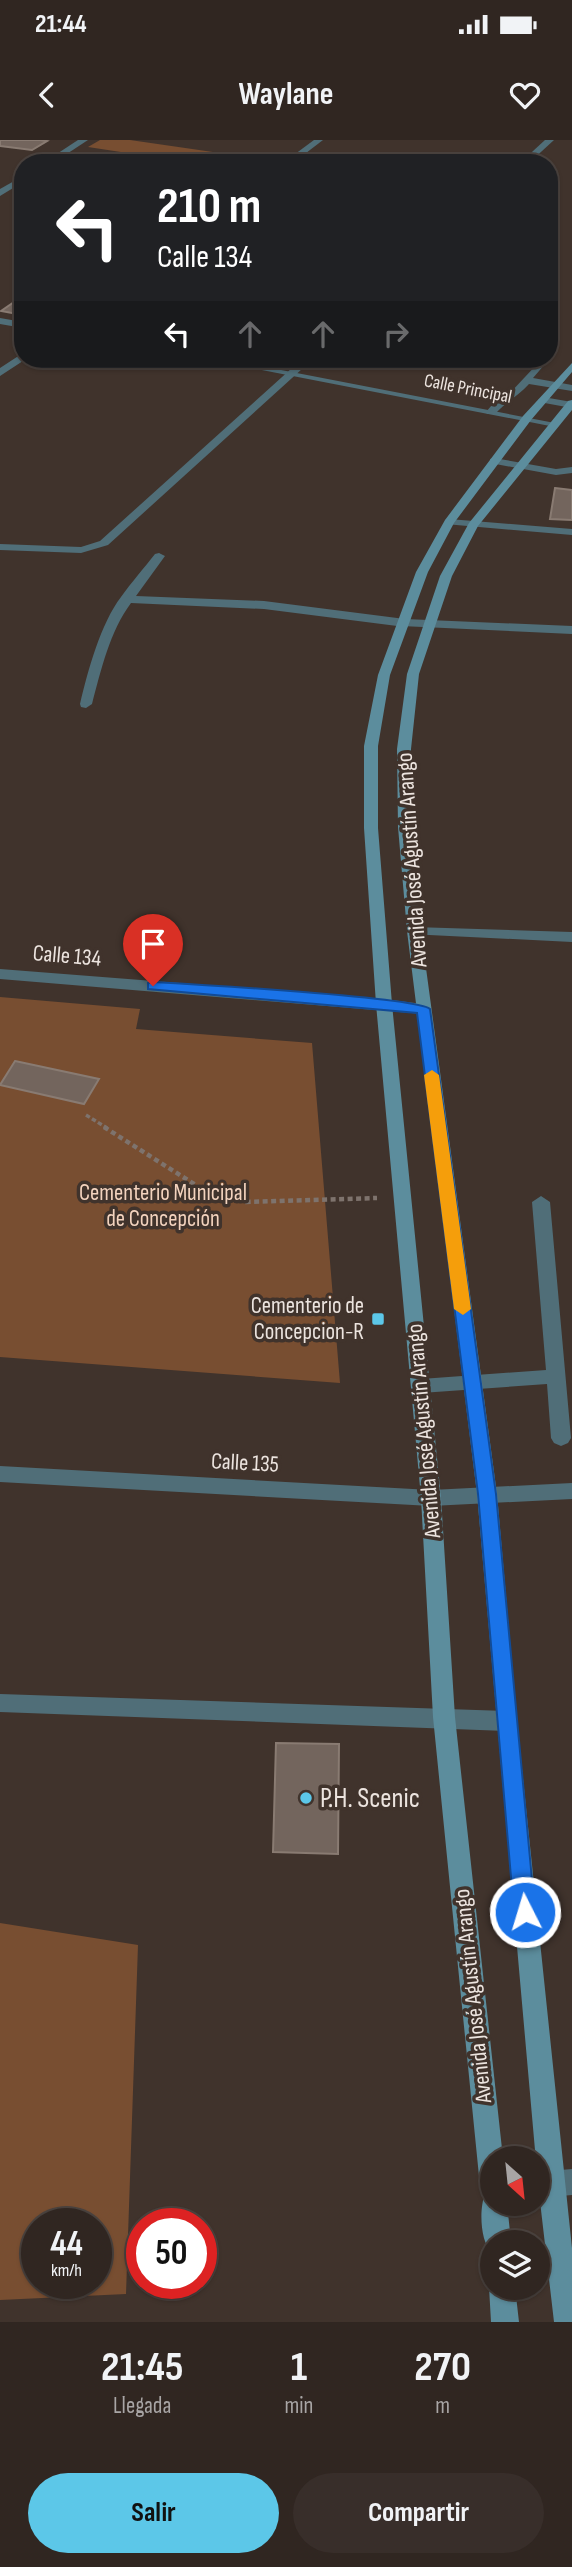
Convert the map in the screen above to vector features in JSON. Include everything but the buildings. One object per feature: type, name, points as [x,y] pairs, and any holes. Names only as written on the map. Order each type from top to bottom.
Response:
[{"type":"main road","name":"Avenida José Agustín Arango","points":[[489,2146],[444,1717],[431,1498],[384,1004],[371,828],[371,746],[384,675],[422,572],[449,522],[527,418],[572,366]]},
{"type":"main road","name":"Avenida José Agustín Arango","points":[[567,411],[474,525],[446,576],[413,674],[404,749],[405,827],[414,931],[487,1494],[506,1721],[568,2322]]},
{"type":"main road","points":[[503,2300],[505,2322]]},
{"type":"street","points":[[61,154],[84,140]]},
{"type":"street","points":[[300,154],[319,140]]},
{"type":"street","points":[[534,154],[550,140]]},
{"type":"street","name":"Calle Principal","points":[[263,368],[527,418],[567,411]]},
{"type":"street","points":[[0,547],[81,550],[104,544],[298,368]]},
{"type":"street","points":[[491,412],[501,401],[514,395],[536,368]]},
{"type":"street","points":[[526,380],[572,388]]},
{"type":"street","points":[[542,400],[567,411]]},
{"type":"street","points":[[494,461],[556,472],[572,470]]},
{"type":"street","points":[[449,522],[572,532]]},
{"type":"street","points":[[86,704],[94,673],[116,615],[125,599],[159,556]]},
{"type":"street","points":[[125,599],[264,604],[405,623],[572,629]]},
{"type":"street","points":[[414,931],[572,937]]},
{"type":"street","name":"Calle 134","points":[[0,974],[423,1009]]},
{"type":"street","points":[[541,1202],[561,1438]]},
{"type":"street","points":[[421,1386],[555,1376]]},
{"type":"street","name":"Calle 135","points":[[0,1474],[431,1498],[572,1491]]},
{"type":"street","points":[[0,1703],[506,1721]]},
{"type":"path","points":[[86,1115],[202,1189],[246,1202],[402,1196]]},
{"type":"green space","points":[[100,140],[130,140],[227,154],[134,154],[88,147]]},
{"type":"green space","name":"Cementerio Municipal de Concepción","points":[[0,997],[140,1009],[136,1029],[312,1043],[340,1383],[0,1357]]},
{"type":"green space","points":[[0,1923],[138,1945],[129,2208],[126,2208],[126,2294],[112,2295],[112,2208],[21,2208],[21,2299],[0,2300]]},
{"type":"slow traffic","points":[[432,1075],[463,1309]]},
{"type":"place","name":"Cementerio de Concepcion-R","points":[[378,1319]]},
{"type":"place","name":"P.H. Scenic","points":[[306,1798]]},
{"type":"route","points":[[153,986],[423,1009],[487,1494],[525,1912]]}]
